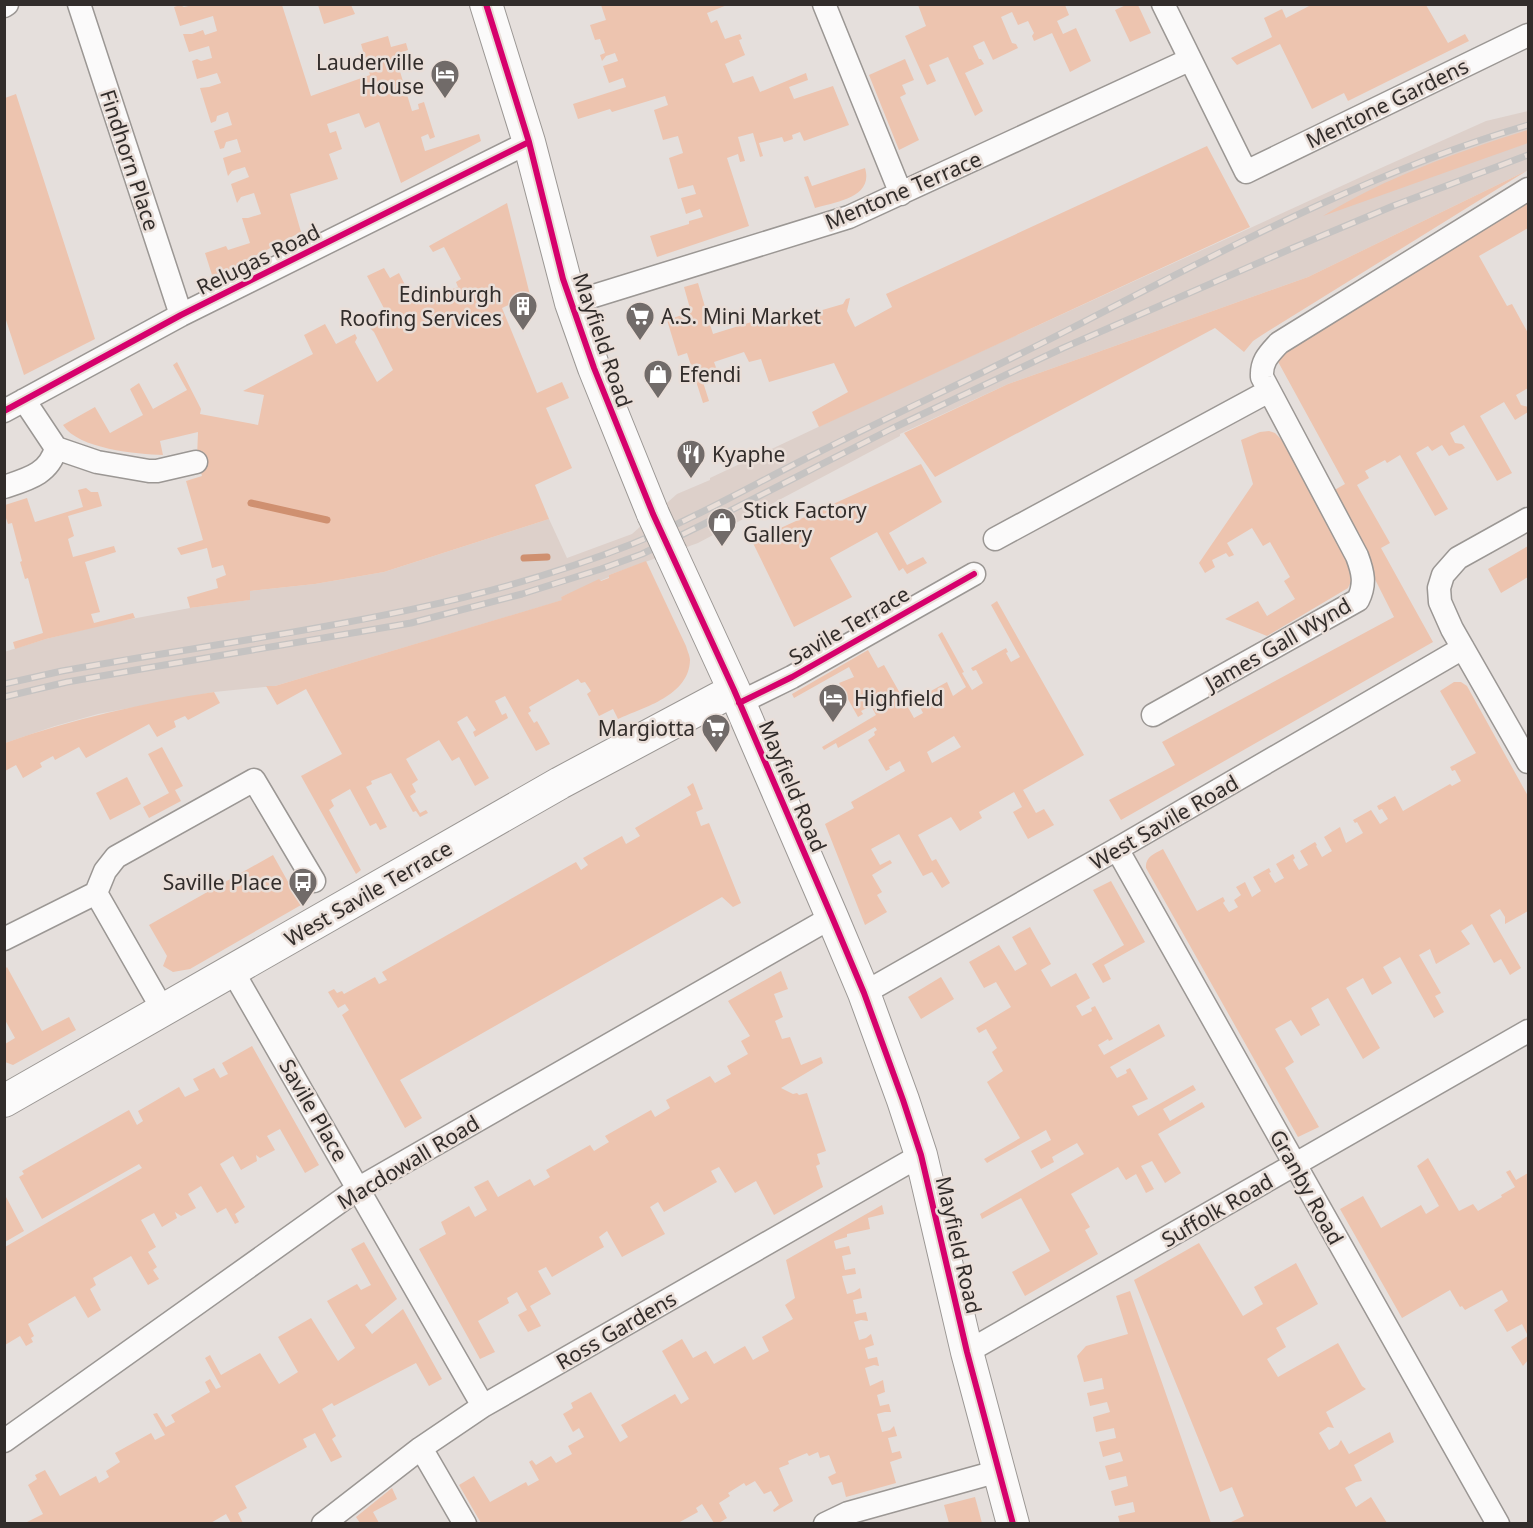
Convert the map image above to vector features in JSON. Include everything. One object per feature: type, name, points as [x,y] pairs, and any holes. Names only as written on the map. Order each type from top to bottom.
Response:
[{"type":"street","name":"Findhorn Place","points":[[79,4],[181,315]]},
{"type":"street","name":"Mayfield Road","points":[[486,4],[529,142],[571,303],[598,378],[653,514],[737,696],[832,917],[864,993],[903,1100],[921,1155],[967,1352],[1013,1524]]},
{"type":"street","points":[[824,4],[902,194]]},
{"type":"street","points":[[1163,4],[1189,60]]},
{"type":"street","name":"Mentone Gardens","points":[[1189,60],[1246,172],[1528,35]]},
{"type":"street","name":"Mentone Terrace","points":[[571,303],[849,218],[1189,60]]},
{"type":"street","name":"Relugas Road","points":[[14,405],[181,315],[529,142]]},
{"type":"street","name":"James Gall Wynd","points":[[1153,715],[1358,600],[1361,594],[1364,576],[1357,556],[1262,377],[1262,368],[1266,358],[1279,343],[1528,189]]},
{"type":"street","points":[[995,539],[1269,391]]},
{"type":"street","points":[[14,405],[56,448],[97,462],[149,471],[196,462]]},
{"type":"street","points":[[4,487],[41,472],[49,464],[56,448]]},
{"type":"street","points":[[1528,519],[1458,558],[1443,575],[1439,588],[1440,602],[1463,648],[1528,762]]},
{"type":"street","name":"Savile Terrace","points":[[737,696],[792,677],[974,574]]},
{"type":"street","name":"West Savile Road","points":[[864,993],[1463,648]]},
{"type":"street","name":"West Savile Terrace","points":[[4,1101],[560,783],[737,696]]},
{"type":"street","points":[[4,939],[96,893],[105,871],[116,857],[254,780],[314,881]]},
{"type":"street","name":"Granby Road","points":[[1117,849],[1498,1524]]},
{"type":"street","points":[[96,893],[163,1010]]},
{"type":"street","name":"Macdowall Road","points":[[4,1441],[359,1188],[832,917]]},
{"type":"street","name":"Savile Place","points":[[232,970],[483,1406]]},
{"type":"street","name":"Suffolk Road","points":[[967,1352],[1528,1031]]},
{"type":"street","name":"Ross Gardens","points":[[323,1524],[421,1448],[483,1406],[921,1155]]},
{"type":"street","points":[[421,1448],[465,1524]]},
{"type":"street","points":[[825,1524],[848,1513],[999,1472]]},
{"type":"shaded area","points":[[282,5],[311,96],[370,75],[361,44],[388,36],[391,47],[406,43],[408,50],[395,55],[412,111],[419,109],[418,104],[424,102],[435,137],[430,139],[428,134],[421,137],[425,151],[479,134],[481,141],[401,183],[379,122],[365,128],[359,113],[327,124],[330,133],[336,131],[342,149],[329,154],[338,179],[290,194],[301,232],[213,278],[205,253],[226,246],[228,250],[250,243],[242,218],[261,214],[254,193],[241,197],[237,203],[231,184],[249,177],[245,167],[232,171],[228,176],[223,158],[241,152],[237,139],[226,142],[224,148],[220,149],[214,131],[232,125],[228,112],[217,116],[216,121],[211,123],[200,88],[221,83],[217,73],[197,79],[192,61],[212,58],[209,46],[189,52],[183,34],[203,30],[205,35],[217,31],[213,16],[180,26],[174,7]]},
{"type":"shaded area","points":[[318,5],[351,5],[355,14],[324,24]]},
{"type":"shaded area","points":[[601,5],[727,5],[707,13],[711,23],[717,20],[725,39],[740,34],[742,39],[739,40],[745,55],[725,64],[733,83],[753,76],[760,92],[806,73],[808,80],[789,87],[794,99],[833,86],[849,125],[804,141],[800,132],[792,135],[793,139],[784,142],[782,137],[759,143],[763,156],[760,157],[753,133],[738,137],[745,161],[740,162],[738,154],[727,158],[749,226],[657,257],[650,236],[689,224],[689,221],[703,217],[700,209],[686,214],[681,198],[696,194],[693,185],[678,189],[669,158],[683,153],[678,136],[663,140],[654,110],[668,105],[665,96],[612,112],[610,109],[578,119],[573,104],[626,87],[623,78],[609,83],[603,66],[618,61],[615,53],[606,56],[602,61],[600,55],[605,53],[600,39],[595,40],[590,25],[606,20]]},
{"type":"shaded area","points":[[918,5],[1065,5],[1069,15],[1057,21],[1063,34],[1076,28],[1091,61],[1070,72],[1052,33],[1034,41],[1032,36],[1034,33],[1028,21],[1018,25],[1012,12],[1001,17],[1012,43],[1018,48],[993,60],[984,41],[973,46],[984,64],[965,73],[983,111],[975,116],[948,57],[929,65],[936,81],[927,85],[905,36],[926,26]]},
{"type":"shaded area","points":[[1126,5],[1138,5],[1151,33],[1130,42],[1115,10]]},
{"type":"shaded area","points":[[1311,5],[1426,5],[1448,43],[1465,34],[1469,41],[1348,101],[1344,93],[1312,109],[1280,44],[1237,65],[1231,58],[1272,37],[1264,18],[1282,9],[1286,18]]},
{"type":"shaded area","points":[[905,59],[914,80],[902,85],[906,94],[900,97],[919,140],[899,150],[869,75]]},
{"type":"shaded area","points":[[16,94],[95,339],[24,375],[5,317],[5,98]]},
{"type":"shaded area","points":[[1528,111],[1528,170],[1308,277],[1008,384],[900,434],[698,543],[609,575],[609,577],[561,597],[563,600],[275,686],[214,692],[98,714],[5,743],[4,652],[110,623],[249,600],[249,591],[315,584],[384,572],[549,519],[567,558],[632,534],[677,494],[884,396],[1486,121]]},
{"type":"shaded area","points":[[1528,130],[1528,143],[1323,216],[1397,177],[1475,147]]},
{"type":"shaded area","points":[[1207,146],[1250,227],[819,427],[812,412],[848,392],[834,363],[769,382],[761,359],[749,362],[744,352],[714,362],[718,373],[702,379],[709,401],[703,403],[687,353],[678,356],[667,320],[691,312],[684,287],[698,283],[713,334],[761,319],[764,327],[843,304],[846,299],[850,298],[847,311],[855,327],[892,307],[886,294]]},
{"type":"shaded area","points":[[865,168],[864,186],[858,192],[842,201],[815,208],[804,177],[808,176],[812,186]]},
{"type":"shaded area","points":[[1528,170],[1262,335],[1253,341],[1244,352],[1215,328],[935,477],[904,433],[1008,384],[1308,277]]},
{"type":"shaded area","points":[[1528,196],[1528,228],[1479,256],[1507,306],[1512,304],[1528,333],[1528,388],[1516,395],[1521,405],[1528,407],[1528,412],[1515,420],[1504,402],[1480,416],[1512,473],[1497,481],[1464,425],[1450,433],[1455,443],[1462,444],[1465,448],[1449,456],[1442,445],[1432,451],[1428,446],[1416,453],[1448,509],[1435,516],[1400,455],[1387,463],[1385,460],[1365,471],[1369,478],[1357,485],[1390,543],[1381,548],[1433,642],[1121,820],[1109,800],[1175,765],[1162,742],[1394,617],[1331,492],[1345,484],[1276,358]]},
{"type":"shaded area","points":[[507,203],[530,295],[502,308],[537,393],[562,382],[569,398],[546,408],[572,468],[535,485],[549,519],[384,572],[315,584],[250,591],[250,600],[190,608],[187,597],[218,588],[216,579],[226,575],[223,565],[212,568],[207,548],[181,555],[177,548],[203,540],[186,481],[202,476],[197,458],[198,432],[160,441],[163,455],[109,449],[94,445],[81,440],[63,425],[95,407],[110,433],[143,415],[130,389],[139,383],[153,409],[187,390],[173,365],[177,362],[201,409],[200,414],[258,425],[264,395],[243,391],[313,354],[304,335],[325,324],[336,344],[355,334],[357,338],[355,342],[377,382],[393,370],[374,332],[369,327],[388,316],[367,276],[384,268],[390,278],[399,273],[414,303],[445,287],[447,291],[458,287],[456,282],[461,279],[444,247],[433,252],[429,246]]},
{"type":"shaded area","points":[[1269,431],[1281,439],[1351,562],[1353,577],[1348,588],[1267,636],[1225,619],[1258,601],[1267,616],[1295,599],[1284,581],[1290,577],[1270,542],[1263,546],[1252,528],[1227,543],[1234,555],[1229,557],[1226,553],[1212,560],[1215,567],[1205,573],[1199,563],[1253,484],[1241,440],[1260,432]]},
{"type":"shaded area","points":[[921,464],[942,502],[889,533],[907,565],[923,557],[927,563],[907,574],[903,568],[899,571],[877,532],[830,558],[852,597],[794,627],[752,541]]},
{"type":"shaded area","points":[[86,488],[91,492],[98,492],[102,506],[68,516],[74,536],[68,539],[73,557],[114,546],[116,552],[85,562],[100,612],[91,614],[94,623],[133,613],[135,618],[46,639],[15,649],[13,642],[43,633],[28,578],[25,579],[20,562],[22,561],[12,523],[8,524],[5,515],[5,505],[27,498],[35,522],[83,507],[78,490]]},
{"type":"shaded area","points":[[1528,546],[1528,577],[1501,593],[1488,569]]},
{"type":"shaded area","points":[[646,561],[689,655],[688,672],[682,683],[652,705],[618,719],[613,709],[599,716],[587,694],[591,691],[585,682],[581,683],[578,679],[529,707],[531,711],[528,713],[534,723],[537,721],[550,744],[536,751],[505,696],[495,701],[502,715],[506,713],[508,718],[475,737],[473,732],[476,730],[467,716],[457,722],[489,778],[475,786],[459,757],[452,761],[439,740],[406,759],[418,780],[412,784],[416,792],[410,796],[420,813],[426,810],[428,813],[420,817],[416,811],[413,812],[391,773],[371,781],[372,784],[366,787],[387,827],[380,830],[376,823],[370,826],[350,789],[331,800],[334,806],[329,810],[361,870],[356,874],[301,776],[342,754],[306,689],[277,705],[266,686],[275,686],[562,600],[561,597],[599,579],[601,581],[609,578],[609,575]]},
{"type":"shaded area","points":[[997,601],[1084,755],[1023,790],[1036,813],[1044,809],[1054,825],[1028,839],[1013,812],[1022,807],[1014,792],[979,812],[982,818],[960,831],[951,817],[918,835],[932,861],[936,859],[950,883],[942,888],[932,872],[923,876],[899,834],[871,849],[880,865],[890,860],[892,863],[872,875],[882,892],[877,895],[887,912],[865,925],[825,824],[854,808],[851,802],[905,771],[900,761],[886,771],[868,740],[875,735],[874,732],[877,730],[875,727],[838,748],[836,743],[824,750],[822,747],[876,715],[871,706],[861,711],[863,714],[858,717],[839,683],[854,677],[849,667],[794,698],[792,694],[868,650],[878,668],[884,665],[914,718],[923,713],[918,703],[915,704],[913,701],[947,682],[953,696],[966,687],[938,635],[942,632],[972,690],[983,683],[976,670],[973,671],[971,668],[1006,648],[1011,662],[1020,657],[991,605]],"holes":[[[954,736],[961,747],[932,763],[927,752]]]},
{"type":"shaded area","points":[[1454,682],[1461,682],[1467,686],[1528,796],[1528,911],[1505,924],[1505,917],[1500,909],[1490,915],[1521,968],[1510,975],[1501,959],[1494,963],[1472,924],[1461,931],[1470,944],[1436,964],[1430,949],[1419,955],[1441,993],[1435,996],[1444,1012],[1434,1018],[1400,957],[1383,967],[1392,983],[1372,995],[1363,978],[1346,988],[1380,1048],[1363,1059],[1328,998],[1311,1008],[1320,1025],[1301,1036],[1291,1020],[1275,1029],[1294,1062],[1285,1068],[1319,1127],[1298,1137],[1146,868],[1147,861],[1163,849],[1197,911],[1223,897],[1225,901],[1223,903],[1229,912],[1238,907],[1234,900],[1241,895],[1236,887],[1245,882],[1252,897],[1261,891],[1253,877],[1269,868],[1271,872],[1269,873],[1275,883],[1284,878],[1276,864],[1293,854],[1295,858],[1293,860],[1299,870],[1308,865],[1300,851],[1315,842],[1322,857],[1332,851],[1324,837],[1340,827],[1346,843],[1363,833],[1357,822],[1353,820],[1371,810],[1380,824],[1388,819],[1382,809],[1379,810],[1377,806],[1395,796],[1403,811],[1450,784],[1452,786],[1461,781],[1455,770],[1452,771],[1450,767],[1476,753],[1440,691]]},
{"type":"shaded area","points":[[214,692],[220,703],[188,720],[185,716],[174,721],[176,727],[157,737],[149,724],[86,758],[79,747],[55,760],[53,756],[40,763],[42,767],[23,778],[16,765],[5,771],[5,743],[56,726],[108,713]]},
{"type":"shaded area","points":[[162,747],[183,786],[175,790],[181,801],[149,818],[143,807],[169,793],[148,754]]},
{"type":"shaded area","points":[[127,777],[141,804],[110,820],[96,793]]},
{"type":"shaded area","points":[[693,783],[703,809],[696,812],[701,826],[709,823],[741,903],[733,907],[722,897],[400,1080],[422,1118],[405,1128],[342,1015],[349,1010],[345,1004],[338,1008],[328,992],[334,989],[337,993],[342,991],[344,994],[375,977],[379,984],[387,980],[382,972],[576,862],[581,870],[588,865],[583,858],[622,836],[626,844],[640,836],[635,828],[691,795],[687,787]]},
{"type":"shaded area","points":[[273,855],[301,905],[190,969],[173,972],[163,966],[167,956],[149,925]]},
{"type":"shaded area","points":[[1111,881],[1145,942],[1104,965],[1111,979],[1103,983],[1092,964],[1124,945],[1093,890]]},
{"type":"shaded area","points":[[1030,927],[1051,964],[1041,970],[1051,987],[1076,973],[1090,998],[1076,1006],[1082,1016],[1092,1011],[1091,1008],[1095,1006],[1113,1039],[1109,1041],[1108,1039],[1098,1045],[1104,1055],[1159,1024],[1165,1036],[1110,1067],[1117,1078],[1127,1073],[1126,1070],[1130,1068],[1148,1099],[1132,1106],[1138,1116],[1193,1085],[1196,1090],[1163,1109],[1170,1121],[1202,1102],[1205,1107],[1158,1134],[1181,1173],[1165,1183],[1152,1161],[1141,1166],[1154,1189],[1146,1193],[1136,1174],[1126,1180],[1118,1167],[1071,1194],[1090,1227],[1085,1230],[1098,1254],[1025,1296],[1012,1272],[1050,1251],[1021,1198],[982,1219],[980,1214],[1084,1154],[1077,1143],[1052,1157],[1054,1162],[1041,1169],[1031,1151],[1051,1140],[1046,1130],[987,1163],[984,1159],[1020,1138],[987,1082],[1003,1071],[992,1052],[997,1048],[986,1029],[979,1033],[976,1028],[1011,1007],[996,982],[984,988],[969,962],[999,945],[1015,971],[1027,964],[1012,937]]},
{"type":"shaded area","points":[[7,967],[42,1031],[69,1017],[76,1030],[13,1065],[5,1062],[5,1044],[15,1038],[5,1020],[5,969]]},
{"type":"shaded area","points":[[781,971],[788,989],[774,994],[783,1017],[775,1021],[782,1039],[790,1037],[801,1065],[821,1057],[823,1063],[781,1088],[793,1094],[807,1093],[826,1151],[817,1154],[820,1164],[816,1166],[823,1187],[774,1215],[756,1181],[735,1193],[719,1167],[711,1171],[717,1182],[664,1212],[658,1202],[650,1207],[665,1234],[622,1257],[607,1231],[599,1237],[604,1247],[552,1277],[546,1267],[538,1271],[551,1294],[530,1306],[541,1326],[528,1332],[518,1315],[527,1310],[517,1292],[507,1298],[509,1303],[478,1321],[495,1352],[480,1359],[419,1249],[446,1234],[441,1222],[469,1206],[475,1217],[487,1210],[474,1187],[488,1180],[498,1197],[530,1179],[534,1186],[550,1177],[546,1170],[590,1145],[594,1151],[609,1142],[605,1136],[651,1110],[655,1117],[670,1108],[666,1100],[710,1076],[715,1083],[731,1074],[727,1066],[748,1054],[741,1041],[750,1036],[728,1001]]},
{"type":"shaded area","points":[[941,977],[954,999],[921,1019],[908,997]]},
{"type":"shaded area","points":[[252,1046],[319,1165],[305,1173],[280,1129],[267,1136],[275,1150],[260,1158],[256,1155],[257,1161],[241,1170],[233,1156],[220,1164],[245,1207],[235,1214],[239,1222],[235,1224],[226,1208],[217,1213],[201,1186],[188,1194],[196,1208],[181,1216],[175,1212],[177,1218],[162,1227],[154,1213],[141,1220],[156,1247],[148,1252],[157,1267],[153,1270],[159,1279],[148,1285],[131,1256],[93,1278],[96,1285],[90,1289],[101,1310],[88,1318],[75,1296],[28,1324],[34,1336],[31,1338],[33,1342],[26,1346],[20,1336],[5,1345],[5,1247],[142,1168],[139,1164],[42,1219],[19,1177],[24,1174],[22,1171],[129,1110],[137,1125],[143,1121],[138,1111],[179,1087],[185,1097],[199,1090],[193,1079],[214,1068],[220,1078],[228,1074],[222,1063]]},
{"type":"shaded area","points":[[1428,1158],[1459,1211],[1473,1204],[1478,1211],[1515,1187],[1506,1172],[1510,1170],[1516,1180],[1528,1173],[1528,1336],[1522,1324],[1507,1332],[1494,1310],[1508,1301],[1502,1290],[1465,1310],[1462,1306],[1460,1307],[1450,1290],[1402,1318],[1340,1209],[1363,1196],[1381,1228],[1421,1205],[1426,1214],[1439,1206],[1417,1166]]},
{"type":"shaded area","points":[[5,1195],[24,1231],[4,1242]]},
{"type":"shaded area","points":[[882,1205],[884,1214],[868,1218],[870,1229],[847,1234],[847,1237],[834,1241],[836,1249],[849,1246],[851,1254],[842,1256],[845,1270],[855,1268],[856,1274],[842,1276],[847,1294],[860,1288],[862,1298],[853,1300],[856,1314],[866,1312],[868,1321],[854,1322],[859,1340],[871,1334],[874,1345],[865,1348],[868,1359],[877,1357],[879,1366],[865,1368],[870,1386],[883,1380],[885,1392],[877,1395],[880,1406],[889,1404],[891,1412],[877,1414],[882,1432],[894,1426],[897,1436],[888,1438],[892,1453],[900,1451],[902,1458],[890,1462],[896,1483],[846,1497],[842,1482],[832,1485],[828,1477],[836,1473],[829,1455],[820,1458],[818,1452],[809,1456],[807,1453],[788,1461],[789,1464],[779,1468],[793,1501],[774,1512],[773,1510],[779,1505],[771,1491],[764,1494],[755,1481],[746,1486],[744,1483],[728,1493],[730,1496],[719,1503],[727,1518],[719,1523],[714,1523],[702,1504],[696,1508],[698,1512],[678,1523],[481,1523],[459,1485],[474,1476],[490,1502],[526,1482],[528,1486],[539,1480],[529,1462],[532,1460],[536,1465],[551,1456],[556,1463],[572,1454],[568,1446],[584,1437],[579,1428],[573,1432],[563,1414],[573,1408],[571,1403],[591,1392],[620,1442],[628,1437],[621,1425],[675,1394],[681,1404],[689,1399],[662,1351],[682,1339],[693,1358],[706,1351],[714,1364],[745,1346],[753,1360],[769,1351],[762,1337],[793,1319],[785,1305],[795,1298],[786,1260]]},
{"type":"shaded area","points":[[364,1242],[397,1299],[365,1325],[372,1334],[403,1309],[442,1379],[429,1386],[416,1363],[334,1406],[332,1403],[322,1409],[336,1436],[332,1439],[342,1457],[331,1462],[315,1433],[303,1439],[307,1447],[235,1486],[247,1508],[238,1513],[243,1523],[231,1523],[226,1514],[209,1524],[25,1523],[43,1514],[28,1485],[37,1479],[35,1475],[45,1470],[60,1496],[96,1476],[99,1483],[109,1477],[106,1471],[120,1462],[115,1453],[151,1433],[155,1440],[165,1435],[153,1414],[157,1413],[166,1427],[175,1422],[171,1415],[210,1392],[205,1382],[210,1379],[216,1389],[221,1387],[205,1358],[210,1355],[221,1375],[260,1353],[279,1384],[298,1372],[278,1337],[311,1318],[338,1361],[355,1348],[327,1301],[357,1284],[361,1290],[371,1285],[351,1249]]},
{"type":"shaded area","points":[[1199,1243],[1243,1316],[1263,1304],[1254,1287],[1296,1263],[1318,1304],[1276,1328],[1286,1347],[1267,1359],[1278,1377],[1338,1343],[1362,1386],[1366,1389],[1326,1412],[1334,1428],[1328,1427],[1319,1433],[1329,1450],[1338,1445],[1341,1440],[1349,1454],[1390,1432],[1394,1442],[1354,1465],[1362,1481],[1345,1488],[1356,1507],[1371,1497],[1387,1523],[1231,1522],[1244,1516],[1232,1487],[1220,1492],[1134,1280]]},
{"type":"shaded area","points":[[1130,1291],[1211,1523],[1120,1523],[1118,1516],[1135,1512],[1133,1502],[1115,1506],[1111,1491],[1128,1486],[1126,1476],[1109,1480],[1105,1466],[1123,1461],[1120,1452],[1103,1457],[1099,1442],[1116,1438],[1114,1428],[1096,1432],[1093,1417],[1110,1412],[1107,1402],[1090,1406],[1087,1393],[1104,1389],[1102,1378],[1084,1382],[1077,1356],[1086,1346],[1128,1334],[1116,1296]]},
{"type":"shaded area","points":[[1528,1336],[1528,1360],[1523,1366],[1511,1347]]},
{"type":"shaded area","points":[[392,1488],[397,1499],[373,1512],[379,1523],[360,1523],[356,1517]]},
{"type":"shaded area","points":[[975,1497],[982,1523],[949,1523],[944,1505]]},
{"type":"waterway","points":[[251,503],[327,520]]},
{"type":"waterway","points":[[524,558],[547,557]]},
{"type":"railway","points":[[4,684],[62,671],[279,635],[422,607],[493,590],[563,569],[632,544],[703,512],[794,464],[1035,347],[1292,217],[1409,167],[1468,144],[1528,125]]},
{"type":"railway","points":[[4,697],[67,682],[411,623],[522,594],[601,569],[642,554],[891,429],[1063,348],[1393,206],[1528,155]]},
{"type":"cycle path","points":[[486,4],[529,142],[563,279],[594,368],[653,514],[734,690],[832,917],[864,993],[903,1100],[921,1155],[967,1352],[1013,1524]]},
{"type":"cycle path","points":[[4,411],[181,315],[529,142]]},
{"type":"cycle path","points":[[739,703],[792,677],[974,574]]},
{"type":"place","name":"Lauderville House","points":[[445,100]]},
{"type":"place","name":"Edinburgh Roofing Services","points":[[523,332]]},
{"type":"place","name":"A.S. Mini Market","points":[[640,342]]},
{"type":"place","name":"Efendi","points":[[658,400]]},
{"type":"place","name":"Kyaphe","points":[[691,480]]},
{"type":"place","name":"Stick Factory Gallery","points":[[722,548]]},
{"type":"place","name":"Highfield","points":[[833,724]]},
{"type":"place","name":"Margiotta","points":[[716,754]]},
{"type":"place","name":"Saville Place","points":[[303,908]]}]
